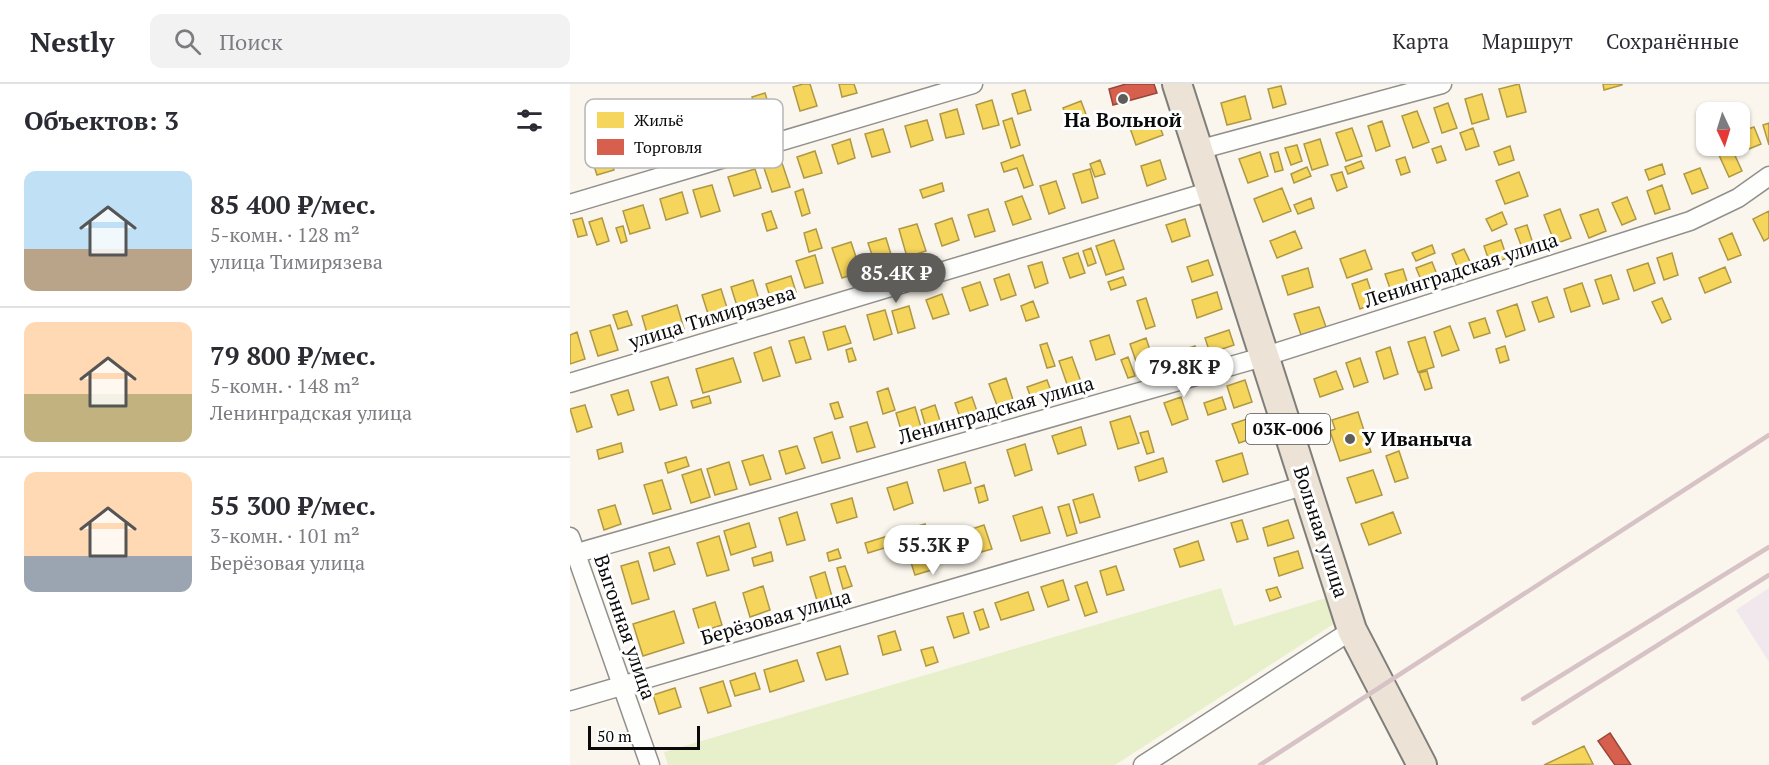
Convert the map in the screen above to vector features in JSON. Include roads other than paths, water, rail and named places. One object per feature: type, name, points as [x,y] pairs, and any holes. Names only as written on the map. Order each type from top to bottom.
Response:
[{"type":"main road","name":"Вольная улица","points":[[1177,84],[1352,630],[1422,765]]},
{"type":"street","points":[[783,141],[973,84]]},
{"type":"street","points":[[1198,150],[1442,84]]},
{"type":"street","points":[[570,204],[691,168]]},
{"type":"street","name":"Ленинградская улица","points":[[572,548],[1266,356],[1690,221],[1738,198],[1769,176]]},
{"type":"street","name":"улица Тимирязева","points":[[570,383],[1211,191]]},
{"type":"street","name":"Берёзовая улица","points":[[570,701],[1306,485]]},
{"type":"street","name":"Выгонная улица","points":[[572,548],[650,765]]},
{"type":"street","points":[[1143,765],[1352,630]]},
{"type":"railway","points":[[1260,765],[1769,435]]},
{"type":"railway","points":[[1523,699],[1769,547]]},
{"type":"railway","points":[[1534,723],[1769,575]]},
{"type":"place","name":"На Вольной","points":[[1123,99]]},
{"type":"place","name":"У Иваныча","points":[[1350,439]]}]
